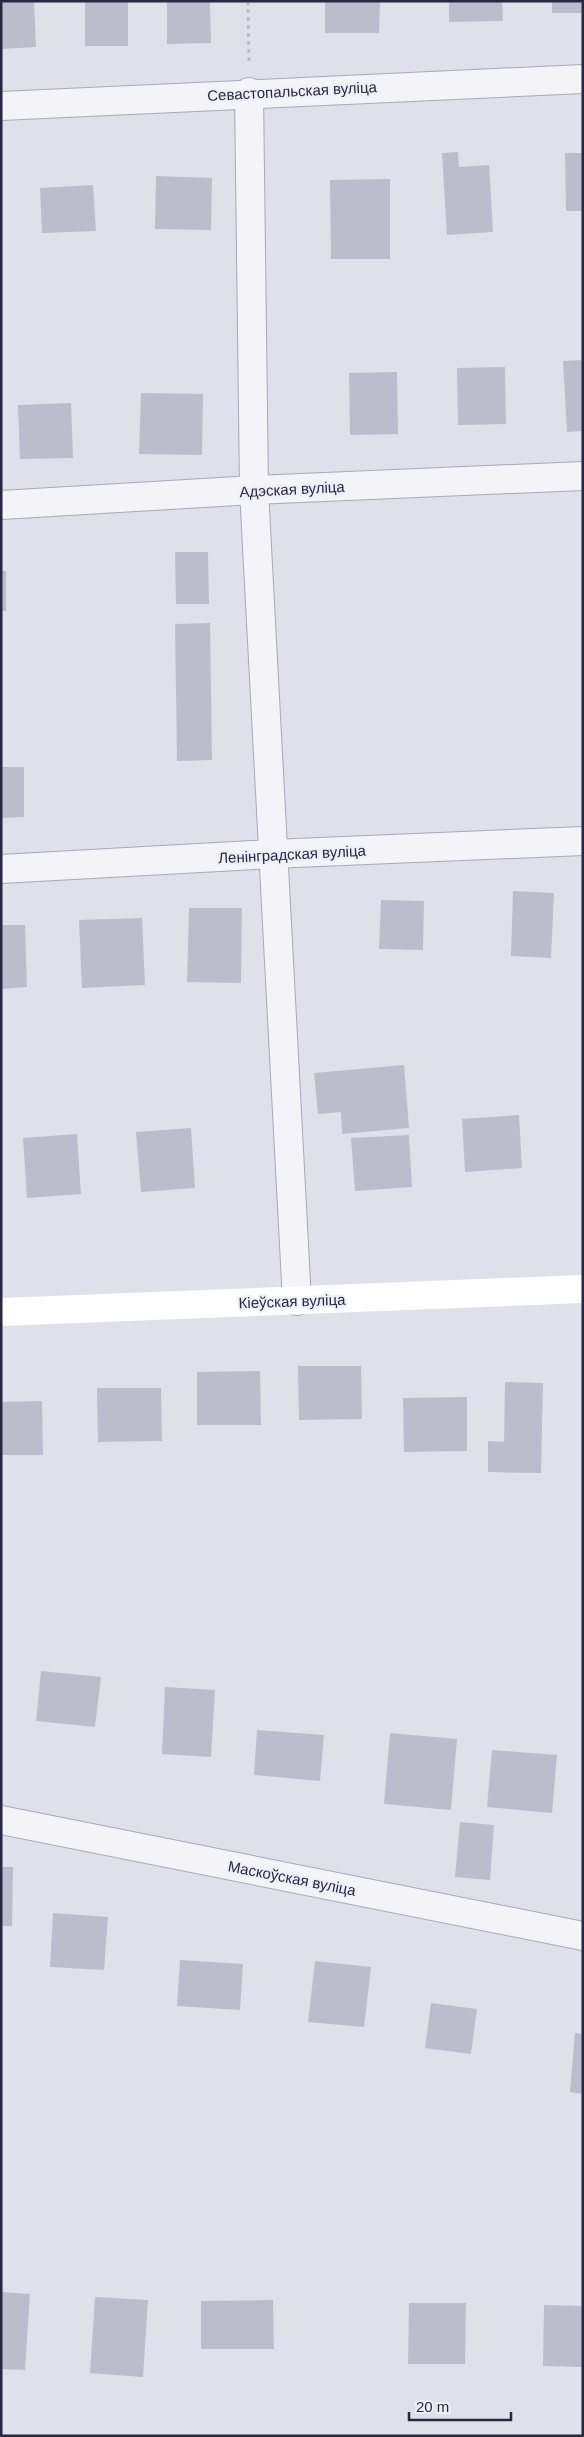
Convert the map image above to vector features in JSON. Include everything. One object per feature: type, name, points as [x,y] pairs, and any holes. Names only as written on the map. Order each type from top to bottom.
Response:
[{"type":"street","name":"Севастопальская вуліца","points":[[1,106],[249,92],[583,79]]},
{"type":"street","points":[[249,92],[254,490],[296,1301]]},
{"type":"street","name":"Адэская вуліца","points":[[1,505],[254,490],[583,476]]},
{"type":"street","name":"Ленінградская вуліца","points":[[1,869],[272,854],[583,841]]},
{"type":"street","name":"Кіеўская вуліца","points":[[1,1312],[583,1289]]},
{"type":"street","name":"Маскоўская вуліца","points":[[1,1820],[583,1936]]},
{"type":"path","points":[[248,1],[249,92]]},
{"type":"building","points":[[1,1],[34,1],[36,47],[1,49]]},
{"type":"building","points":[[85,1],[128,1],[128,46],[85,46]]},
{"type":"building","points":[[167,1],[210,1],[211,43],[167,44]]},
{"type":"building","points":[[325,1],[380,1],[379,33],[325,33]]},
{"type":"building","points":[[449,1],[502,1],[503,21],[449,22]]},
{"type":"building","points":[[552,1],[583,1],[583,13],[552,13]]},
{"type":"building","points":[[458,152],[459,167],[489,165],[493,232],[447,235],[442,153]]},
{"type":"building","points":[[565,153],[583,153],[583,211],[566,211]]},
{"type":"building","points":[[156,176],[212,178],[211,230],[155,229]]},
{"type":"building","points":[[390,179],[390,259],[331,259],[330,180]]},
{"type":"building","points":[[93,185],[96,231],[42,233],[40,188]]},
{"type":"building","points":[[583,360],[583,431],[567,432],[563,361]]},
{"type":"building","points":[[505,367],[506,424],[458,425],[457,368]]},
{"type":"building","points":[[397,372],[398,434],[350,435],[349,373]]},
{"type":"building","points":[[141,393],[203,394],[202,455],[139,454]]},
{"type":"building","points":[[71,403],[73,458],[20,459],[18,405]]},
{"type":"building","points":[[175,552],[208,552],[209,604],[176,604]]},
{"type":"building","points":[[1,571],[6,571],[6,611],[1,611]]},
{"type":"building","points":[[210,623],[212,760],[177,761],[175,624]]},
{"type":"building","points":[[1,767],[24,767],[24,817],[1,818]]},
{"type":"building","points":[[513,891],[554,893],[551,958],[511,956]]},
{"type":"building","points":[[381,900],[424,901],[423,950],[379,949]]},
{"type":"building","points":[[189,908],[242,908],[241,983],[187,982]]},
{"type":"building","points":[[142,918],[145,985],[82,988],[79,920]]},
{"type":"building","points":[[1,925],[25,925],[27,987],[1,989]]},
{"type":"building","points":[[404,1065],[409,1128],[342,1134],[341,1112],[318,1114],[314,1073]]},
{"type":"building","points":[[519,1115],[522,1168],[465,1172],[462,1119]]},
{"type":"building","points":[[191,1128],[195,1188],[141,1192],[136,1132]]},
{"type":"building","points":[[77,1134],[81,1194],[27,1198],[23,1138]]},
{"type":"building","points":[[409,1135],[412,1187],[355,1191],[351,1138]]},
{"type":"building","points":[[298,1366],[361,1366],[362,1419],[299,1420]]},
{"type":"building","points":[[260,1371],[261,1425],[197,1425],[197,1372]]},
{"type":"building","points":[[505,1382],[543,1383],[541,1473],[488,1472],[488,1441],[504,1442]]},
{"type":"building","points":[[97,1388],[161,1388],[162,1441],[98,1442]]},
{"type":"building","points":[[467,1397],[467,1451],[404,1452],[403,1398]]},
{"type":"building","points":[[42,1401],[43,1455],[1,1455],[1,1402]]},
{"type":"building","points":[[41,1671],[101,1677],[95,1727],[36,1721]]},
{"type":"building","points":[[165,1687],[215,1690],[211,1757],[162,1754]]},
{"type":"building","points":[[257,1730],[324,1735],[320,1781],[254,1775]]},
{"type":"building","points":[[390,1733],[457,1739],[451,1810],[384,1804]]},
{"type":"building","points":[[492,1750],[557,1755],[552,1813],[487,1807]]},
{"type":"building","points":[[460,1822],[494,1825],[490,1880],[455,1877]]},
{"type":"building","points":[[1,1867],[13,1867],[12,1926],[1,1926]]},
{"type":"building","points":[[53,1913],[108,1917],[104,1970],[50,1967]]},
{"type":"building","points":[[180,1960],[243,1964],[240,2010],[177,2006]]},
{"type":"building","points":[[315,1961],[371,1967],[364,2027],[308,2022]]},
{"type":"building","points":[[431,2003],[477,2009],[471,2054],[425,2048]]},
{"type":"building","points":[[575,2033],[583,2034],[583,2094],[570,2092]]},
{"type":"building","points":[[1,2292],[30,2294],[25,2370],[1,2369]]},
{"type":"building","points":[[95,2297],[148,2300],[143,2377],[90,2373]]},
{"type":"building","points":[[273,2300],[274,2349],[201,2349],[201,2301]]},
{"type":"building","points":[[409,2303],[466,2303],[465,2364],[408,2364]]},
{"type":"building","points":[[544,2305],[583,2306],[583,2367],[543,2366]]}]
